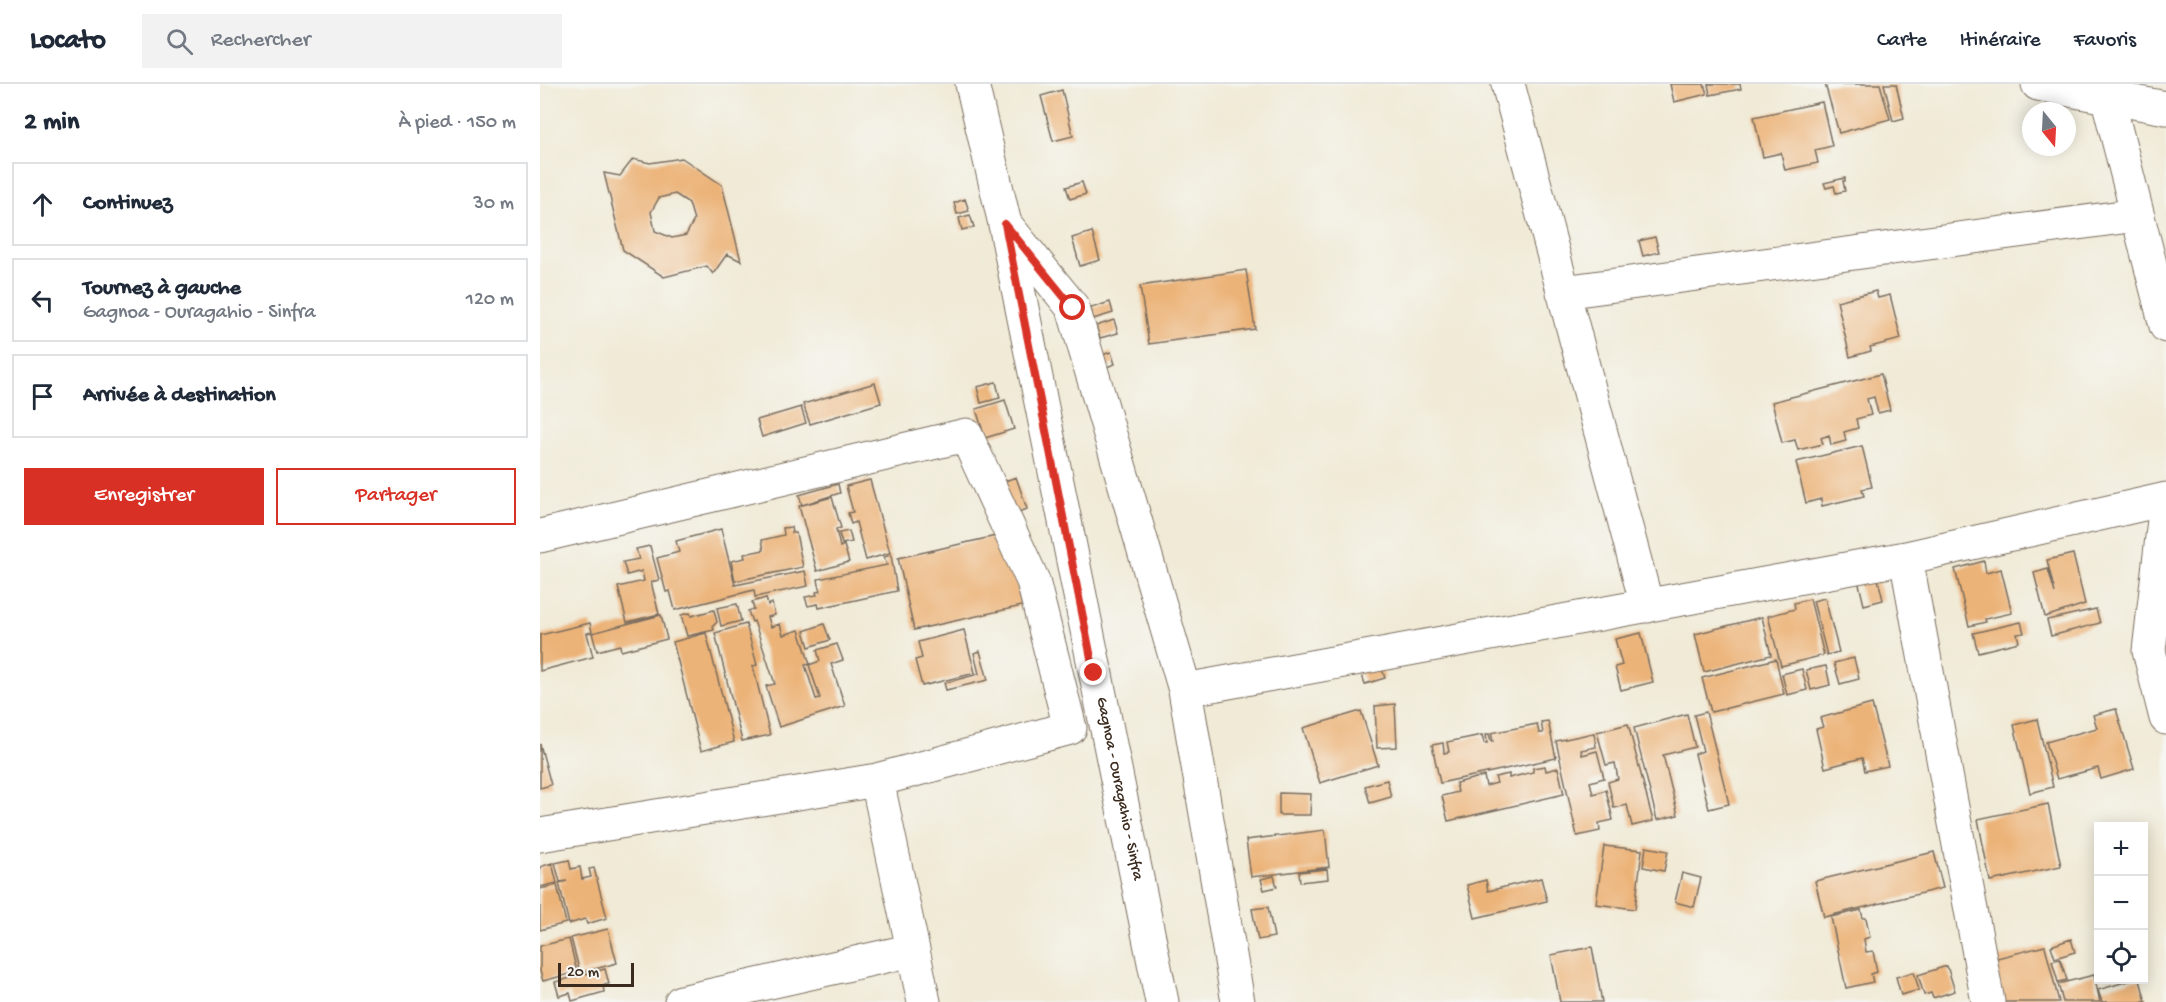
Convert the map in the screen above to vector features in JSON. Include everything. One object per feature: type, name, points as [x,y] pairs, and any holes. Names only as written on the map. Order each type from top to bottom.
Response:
[{"type":"street","points":[[1509,84],[1647,606]]},
{"type":"street","points":[[2037,84],[2106,90],[2166,108]]},
{"type":"street","name":"Gagnoa - Ouragahio - Sinfra","points":[[977,86],[1162,1002]]},
{"type":"street","points":[[2106,90],[2166,326]]},
{"type":"street","points":[[1563,292],[2137,215]]},
{"type":"street","points":[[1005,224],[1073,308],[1185,690],[1238,1002]]},
{"type":"street","points":[[540,536],[966,435],[1033,581],[1070,728],[877,780],[540,836]]},
{"type":"street","points":[[1185,690],[1906,558],[2166,500],[2149,651],[2166,718]]},
{"type":"street","points":[[1906,558],[1988,1002]]},
{"type":"street","points":[[877,780],[924,1002]]},
{"type":"street","points":[[681,1002],[913,950]]},
{"type":"building","points":[[1670,84],[1704,84],[1707,94],[1674,102]]},
{"type":"building","points":[[1708,84],[1740,84],[1741,89],[1710,95]]},
{"type":"building","points":[[1825,84],[1880,84],[1890,119],[1839,133]]},
{"type":"building","points":[[1884,84],[1896,84],[1904,118],[1893,121]]},
{"type":"building","points":[[1062,90],[1073,136],[1053,141],[1041,96]]},
{"type":"building","points":[[1822,102],[1832,146],[1815,150],[1818,163],[1785,170],[1781,153],[1763,157],[1754,117]]},
{"type":"building","points":[[682,158],[722,185],[741,261],[727,254],[713,274],[707,266],[664,277],[623,250],[604,173],[620,176],[633,159],[650,163]],"holes":[[[675,194],[689,203],[694,220],[686,235],[672,238],[655,231],[651,212],[659,198]]]},
{"type":"building","points":[[1845,178],[1843,181],[1845,191],[1836,193],[1834,186],[1826,188],[1824,183]]},
{"type":"building","points":[[1082,182],[1086,194],[1070,199],[1066,187]]},
{"type":"building","points":[[965,199],[969,211],[957,214],[954,203]]},
{"type":"building","points":[[970,215],[974,227],[962,230],[959,218]]},
{"type":"building","points":[[1092,232],[1100,260],[1080,266],[1072,238]]},
{"type":"building","points":[[1655,237],[1659,252],[1643,256],[1639,241]]},
{"type":"building","points":[[1246,270],[1255,329],[1149,344],[1140,286]]},
{"type":"building","points":[[1876,291],[1878,298],[1890,295],[1901,339],[1870,347],[1871,351],[1850,357],[1837,301]]},
{"type":"building","points":[[1110,302],[1113,313],[1093,319],[1091,308]]},
{"type":"building","points":[[1114,320],[1118,333],[1100,338],[1096,326]]},
{"type":"building","points":[[1111,352],[1115,364],[1103,368],[1099,356]]},
{"type":"building","points":[[1881,374],[1890,410],[1878,413],[1874,397],[1867,399],[1871,415],[1856,419],[1858,428],[1844,432],[1846,441],[1831,445],[1829,435],[1821,438],[1823,444],[1798,450],[1795,440],[1782,443],[1772,402]]},
{"type":"building","points":[[996,382],[1000,398],[981,403],[977,387]]},
{"type":"building","points":[[875,383],[881,403],[810,424],[803,404]]},
{"type":"building","points":[[1005,400],[1014,429],[985,438],[976,409]]},
{"type":"building","points":[[801,407],[806,423],[762,437],[757,420]]},
{"type":"building","points":[[1862,446],[1872,487],[1862,489],[1864,496],[1822,506],[1821,499],[1806,503],[1796,462]]},
{"type":"building","points":[[1016,477],[1027,509],[1008,516],[997,484]]},
{"type":"building","points":[[870,480],[890,553],[866,560],[856,522],[851,524],[848,513],[853,512],[846,486]]},
{"type":"building","points":[[838,484],[840,493],[802,505],[799,495]]},
{"type":"building","points":[[832,497],[841,528],[836,529],[840,547],[844,545],[849,562],[817,571],[799,506]]},
{"type":"building","points":[[791,527],[792,533],[796,533],[803,567],[735,581],[731,561],[745,558],[744,554],[764,550],[762,540],[784,535],[783,528]]},
{"type":"building","points":[[721,529],[735,585],[805,571],[808,586],[755,597],[754,590],[675,610],[670,591],[666,592],[657,558],[679,552],[676,541]]},
{"type":"building","points":[[849,531],[852,542],[842,544],[839,533]]},
{"type":"building","points":[[1005,534],[1022,606],[914,630],[898,558]]},
{"type":"building","points":[[650,546],[659,580],[651,582],[659,614],[627,622],[618,587],[644,581],[642,571],[627,575],[623,562],[639,559],[636,549]]},
{"type":"building","points":[[2073,554],[2085,604],[2045,617],[2034,573],[2048,569],[2055,593],[2047,560]]},
{"type":"building","points":[[891,555],[897,591],[819,608],[818,604],[808,606],[805,597],[817,595],[816,592],[820,591],[818,579],[887,565],[884,557]]},
{"type":"building","points":[[1984,561],[1986,573],[2001,569],[2012,613],[1985,619],[1986,622],[1969,626],[1955,569]]},
{"type":"building","points":[[1877,575],[1883,600],[1864,605],[1858,580]]},
{"type":"building","points":[[766,598],[768,605],[772,603],[775,615],[768,617],[771,627],[780,624],[783,635],[799,630],[810,664],[805,665],[816,699],[820,698],[809,665],[820,661],[817,650],[837,644],[843,660],[831,664],[845,706],[779,727],[766,686],[775,684],[754,621],[752,622],[748,611],[754,609],[752,602]]},
{"type":"building","points":[[1825,598],[1839,652],[1827,655],[1813,601]]},
{"type":"building","points":[[1810,599],[1824,655],[1781,666],[1768,616],[1795,609],[1794,603]]},
{"type":"building","points":[[737,604],[741,621],[721,626],[717,608]]},
{"type":"building","points":[[2096,609],[2100,623],[2051,636],[2047,620]]},
{"type":"building","points":[[714,610],[717,622],[713,626],[714,630],[687,636],[681,615],[690,613],[691,616]]},
{"type":"building","points":[[661,615],[667,639],[621,651],[620,645],[597,651],[592,633]]},
{"type":"building","points":[[1762,617],[1771,655],[1704,672],[1695,634]]},
{"type":"building","points":[[2021,622],[2024,633],[2017,634],[2019,642],[1978,652],[1973,633]]},
{"type":"building","points":[[590,623],[592,632],[587,633],[593,657],[540,671],[540,635]]},
{"type":"building","points":[[746,624],[757,665],[753,666],[770,735],[742,741],[715,633]]},
{"type":"building","points":[[824,624],[830,640],[809,647],[804,631]]},
{"type":"building","points":[[964,630],[975,673],[922,686],[915,660],[922,658],[918,642]]},
{"type":"building","points":[[706,633],[734,742],[701,751],[673,642]]},
{"type":"building","points":[[1641,633],[1653,682],[1621,690],[1615,667],[1622,665],[1615,639]]},
{"type":"building","points":[[980,651],[988,680],[946,690],[944,683],[979,674],[974,653]]},
{"type":"building","points":[[1378,657],[1385,678],[1365,684],[1358,663]]},
{"type":"building","points":[[1854,658],[1859,679],[1840,684],[1834,663]]},
{"type":"building","points":[[1776,659],[1784,694],[1711,712],[1702,678]]},
{"type":"building","points":[[1826,666],[1830,685],[1811,690],[1806,670]]},
{"type":"building","points":[[1802,669],[1807,690],[1787,695],[1782,674]]},
{"type":"building","points":[[1395,704],[1397,747],[1377,748],[1375,706]]},
{"type":"building","points":[[1872,704],[1888,766],[1865,771],[1862,758],[1825,768],[1816,729],[1823,727],[1820,718]]},
{"type":"building","points":[[2116,709],[2134,769],[2101,779],[2098,768],[2057,779],[2046,742],[2097,728],[2093,715]]},
{"type":"building","points":[[1361,711],[1378,765],[1320,783],[1303,728]]},
{"type":"building","points":[[1706,712],[1729,804],[1709,809],[1695,754],[1703,751],[1694,715]]},
{"type":"building","points":[[1687,714],[1695,747],[1663,755],[1678,815],[1657,820],[1634,728]]},
{"type":"building","points":[[2037,719],[2053,787],[2030,793],[2014,725]]},
{"type":"building","points":[[1548,721],[1556,758],[1440,783],[1432,745],[1443,743],[1444,753],[1449,752],[1447,742],[1482,735],[1484,743],[1487,743],[1486,734],[1489,734],[1493,741],[1491,733],[1537,724],[1539,733],[1543,733],[1541,722]]},
{"type":"building","points":[[1628,724],[1653,821],[1632,826],[1627,805],[1614,808],[1608,782],[1618,779],[1615,763],[1606,765],[1597,732]]},
{"type":"building","points":[[1594,733],[1596,747],[1581,750],[1582,755],[1597,751],[1604,778],[1590,782],[1593,794],[1606,790],[1613,820],[1599,823],[1600,831],[1577,836],[1556,741]]},
{"type":"building","points":[[540,744],[551,785],[540,788]]},
{"type":"building","points":[[1545,766],[1546,771],[1558,768],[1564,794],[1448,821],[1442,796],[1458,792],[1456,783],[1484,776],[1486,786],[1497,783],[1495,777],[1509,774],[1509,778],[1533,772],[1533,768]]},
{"type":"building","points":[[1387,780],[1391,797],[1370,803],[1365,786]]},
{"type":"building","points":[[1279,793],[1311,794],[1310,815],[1279,815]]},
{"type":"building","points":[[2048,804],[2061,866],[1990,881],[1978,819]]},
{"type":"building","points":[[1325,830],[1329,867],[1251,877],[1246,840]]},
{"type":"building","points":[[1604,846],[1642,850],[1635,909],[1596,904]]},
{"type":"building","points":[[1646,847],[1668,851],[1664,871],[1643,867]]},
{"type":"building","points":[[1934,852],[1943,888],[1824,917],[1815,881]]},
{"type":"building","points":[[569,860],[571,869],[580,867],[582,879],[591,877],[589,869],[594,868],[607,918],[587,924],[585,919],[569,924],[559,883],[567,881],[560,882],[555,863]]},
{"type":"building","points":[[552,863],[557,883],[540,887],[540,867]]},
{"type":"building","points":[[1327,869],[1328,879],[1300,882],[1299,872]]},
{"type":"building","points":[[1682,873],[1701,878],[1694,907],[1675,902]]},
{"type":"building","points":[[1274,876],[1277,887],[1264,890],[1261,879]]},
{"type":"building","points":[[1541,878],[1547,901],[1475,918],[1467,885],[1486,880],[1488,891]]},
{"type":"building","points":[[557,885],[566,923],[540,930],[540,889]]},
{"type":"building","points":[[1268,907],[1274,937],[1258,940],[1252,909]]},
{"type":"building","points":[[1861,910],[1863,918],[1866,918],[1870,937],[1864,939],[1866,952],[1873,951],[1877,972],[1871,974],[1873,982],[1846,988],[1831,917]]},
{"type":"building","points":[[608,929],[617,963],[580,973],[571,938]]},
{"type":"building","points":[[569,939],[577,972],[543,981],[540,971],[540,946]]},
{"type":"building","points":[[2071,939],[2075,952],[2055,958],[2051,946]]},
{"type":"building","points":[[2045,946],[2059,1002],[2004,1002],[1993,959]]},
{"type":"building","points":[[1592,947],[1602,1002],[1560,1002],[1551,955]]},
{"type":"building","points":[[2060,959],[2067,980],[2058,982],[2052,961]]},
{"type":"building","points":[[1947,966],[1955,991],[1933,998],[1931,993],[1924,995],[1918,975]]},
{"type":"building","points":[[605,969],[609,984],[603,985],[604,992],[572,1001],[570,993],[559,996],[555,982]]},
{"type":"building","points":[[1914,972],[1919,990],[1901,995],[1896,977]]},
{"type":"building","points":[[2094,975],[2094,984],[2096,984],[2100,1002],[2063,1002],[2058,984]]},
{"type":"building","points":[[2118,984],[2141,984],[2146,1002],[2102,1002],[2098,990]]},
{"type":"route","points":[[1073,308],[1005,224],[1094,673]]}]
